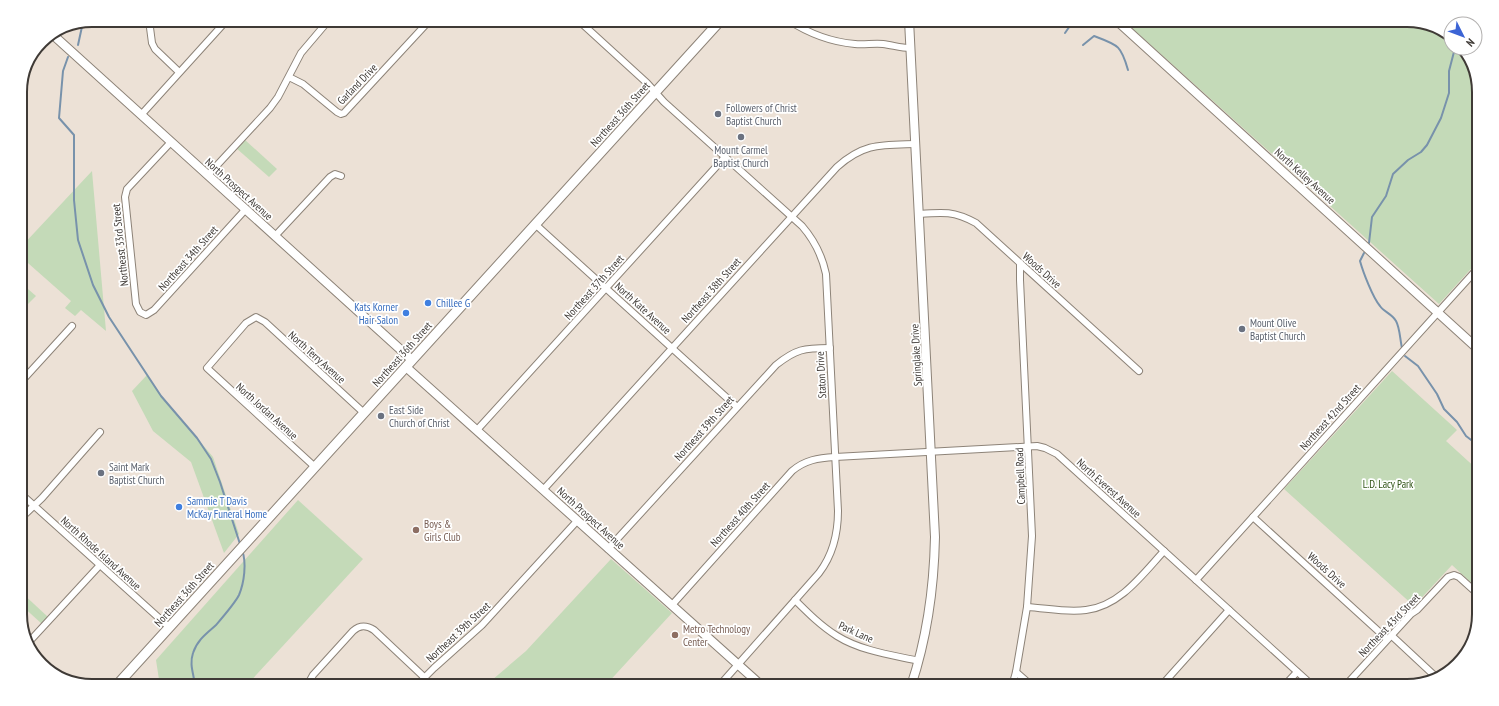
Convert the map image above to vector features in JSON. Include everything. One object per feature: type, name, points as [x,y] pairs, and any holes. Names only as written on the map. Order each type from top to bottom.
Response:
[{"type":"main road","name":"Northeast 36th Street","points":[[122,679],[715,27]]},
{"type":"street","points":[[150,27],[152,43],[155,49],[179,72]]},
{"type":"street","points":[[141,115],[221,27]]},
{"type":"street","points":[[208,175],[270,108],[278,97],[301,53],[323,27]]},
{"type":"street","name":"Garland Drive","points":[[289,77],[303,84],[330,108],[341,114],[344,113],[424,27]]},
{"type":"street","name":"Staton Drive","points":[[586,27],[656,92],[664,102],[792,217],[814,240],[824,262],[826,274],[838,519],[835,539],[823,567],[725,679]]},
{"type":"street","points":[[800,27],[828,39],[840,42],[856,44],[883,44],[910,48]]},
{"type":"street","name":"Springlake Drive","points":[[909,27],[935,518],[935,557],[928,613],[919,661],[913,679]]},
{"type":"street","name":"North Kelley Avenue","points":[[1124,27],[1472,344]]},
{"type":"street","name":"North Prospect Avenue","points":[[56,38],[275,236],[409,363],[477,430],[754,679]]},
{"type":"street","name":"Northeast 33rd Street","points":[[143,314],[138,310],[136,304],[125,197],[128,189],[171,142]]},
{"type":"street","name":"Northeast 38th Street","points":[[543,490],[837,167],[850,156],[864,148],[878,145],[915,144]]},
{"type":"street","name":"Northeast 37th Street","points":[[477,430],[725,157]]},
{"type":"street","points":[[275,236],[330,176],[335,174],[341,176]]},
{"type":"street","name":"Northeast 34th Street","points":[[143,314],[149,314],[154,310],[246,210]]},
{"type":"street","name":"Woods Drive","points":[[919,214],[950,212],[965,217],[984,230],[1139,371]]},
{"type":"street","name":"North Kate Avenue","points":[[535,224],[737,407]]},
{"type":"street","name":"Campbell Road","points":[[1014,679],[1027,607],[1032,536],[1020,263]]},
{"type":"street","name":"Northeast 42nd Street","points":[[1196,580],[1472,275]]},
{"type":"street","name":"North Terry Avenue","points":[[207,368],[246,323],[256,316],[265,322],[364,413]]},
{"type":"street","points":[[27,376],[72,326]]},
{"type":"street","name":"Northeast 39th Street","points":[[608,549],[776,365],[800,350],[810,348],[830,348]]},
{"type":"street","name":"North Jordan Avenue","points":[[207,368],[315,467]]},
{"type":"street","points":[[27,512],[42,498],[100,432]]},
{"type":"street","name":"North Everest Avenue","points":[[835,457],[1029,446],[1045,448],[1057,454],[1305,679]]},
{"type":"street","name":"Northeast 40th Street","points":[[672,605],[798,466],[809,460],[835,457]]},
{"type":"street","name":"North Rhode Island Avenue","points":[[27,499],[169,627]]},
{"type":"street","name":"Woods Drive","points":[[1253,517],[1432,674]]},
{"type":"street","name":"Northeast 39th Street","points":[[422,679],[482,625],[577,521]]},
{"type":"street","points":[[1027,607],[1087,610],[1105,604],[1123,594],[1164,551]]},
{"type":"street","points":[[32,639],[100,565]]},
{"type":"street","name":"Northeast 43rd Street","points":[[1350,679],[1448,577],[1454,575],[1458,577],[1472,589]]},
{"type":"street","name":"Park Lane","points":[[795,600],[822,625],[838,636],[862,647],[919,661]]},
{"type":"street","points":[[1167,679],[1230,610]]},
{"type":"street","points":[[311,679],[353,632],[363,626],[374,630],[424,676]]},
{"type":"street","points":[[1016,672],[1024,679]]},
{"type":"street","points":[[1290,679],[1297,672]]},
{"type":"green space","points":[[1131,27],[1407,27],[1420,28],[1432,32],[1443,39],[1443,56],[1461,56],[1469,71],[1471,79],[1472,268],[1439,304]]},
{"type":"green space","points":[[244,139],[277,169],[269,177],[236,148]]},
{"type":"green space","points":[[92,171],[106,331],[81,310],[75,316],[65,308],[71,301],[27,262],[27,241]]},
{"type":"green space","points":[[27,288],[36,296],[27,305]]},
{"type":"green space","name":"L.D. Lacy Park","points":[[1392,371],[1457,430],[1446,441],[1472,465],[1472,584],[1452,565],[1414,606],[1284,489]]},
{"type":"green space","points":[[147,375],[161,395],[213,457],[239,534],[224,553],[191,462],[153,431],[132,391]]},
{"type":"green space","points":[[298,500],[363,559],[252,679],[159,679],[156,660]]},
{"type":"green space","points":[[611,559],[672,613],[611,679],[493,679],[526,651]]},
{"type":"green space","points":[[27,598],[48,617],[42,624],[27,610]]},
{"type":"waterway","points":[[1065,33],[1069,27]]},
{"type":"waterway","points":[[78,45],[82,28]]},
{"type":"waterway","points":[[1083,45],[1094,36],[1113,44],[1123,55],[1128,70]]},
{"type":"waterway","points":[[1369,243],[1372,217],[1386,196],[1393,174],[1408,160],[1421,152],[1427,145],[1441,118],[1449,93],[1449,71],[1453,56]]},
{"type":"waterway","points":[[68,57],[63,71],[59,118],[74,135],[74,200],[78,240],[93,285],[109,317],[161,396],[197,438],[211,459],[240,544]]},
{"type":"waterway","points":[[1364,253],[1360,261],[1371,291],[1377,302],[1396,321],[1402,348]]},
{"type":"waterway","points":[[1405,356],[1418,366],[1437,394],[1444,409],[1457,422],[1466,436],[1472,441]]},
{"type":"waterway","points":[[194,679],[192,657],[195,648],[232,606],[239,595],[244,573],[244,555],[242,550]]},
{"type":"place","name":"Followers of Christ Baptist Church","points":[[718,114]]},
{"type":"place","name":"Mount Carmel Baptist Church","points":[[741,137]]},
{"type":"place","name":"Chillee G","points":[[428,303]]},
{"type":"place","name":"Kats Korner Hair Salon","points":[[406,313]]},
{"type":"place","name":"Mount Olive Baptist Church","points":[[1242,329]]},
{"type":"place","name":"East Side Church of Christ","points":[[381,416]]},
{"type":"place","name":"Saint Mark Baptist Church","points":[[101,473]]},
{"type":"place","name":"Sammie T Davis McKay Funeral Home","points":[[179,507]]},
{"type":"place","name":"Boys & Girls Club","points":[[416,530]]},
{"type":"place","name":"Metro Technology Center","points":[[675,635]]}]
